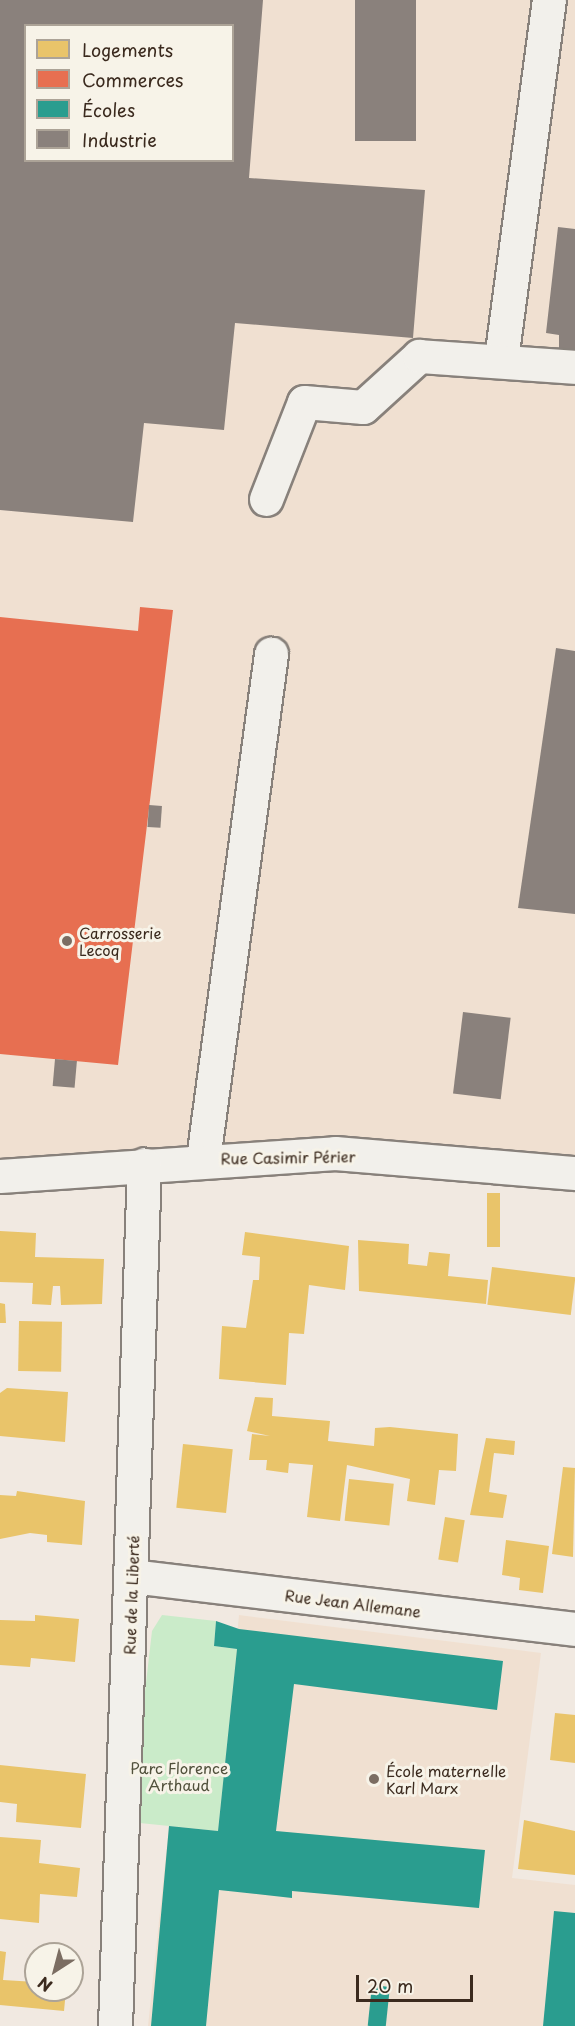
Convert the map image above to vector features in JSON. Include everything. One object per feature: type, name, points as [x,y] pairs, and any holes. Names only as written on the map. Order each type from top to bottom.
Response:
[{"type":"street","points":[[501,359],[549,0]]},
{"type":"street","points":[[266,499],[304,402],[363,407],[419,356],[501,359],[575,367]]},
{"type":"street","points":[[203,1159],[271,654]]},
{"type":"street","name":"Rue Casimir Périer","points":[[0,1176],[203,1159],[335,1153],[575,1173]]},
{"type":"street","name":"Rue de la Liberté","points":[[115,2026],[132,1576],[144,1164]]},
{"type":"street","name":"Rue Jean Allemane","points":[[132,1576],[575,1629]]},
{"type":"shaded area","points":[[0,0],[575,0],[575,1173],[335,1153],[0,1174]]},
{"type":"shaded area","points":[[239,1615],[541,1653],[512,1878],[575,1885],[575,2026],[148,2026],[169,1826],[218,1831]]},
{"type":"green space","name":"Parc Florence Arthaud","points":[[162,1615],[216,1621],[214,1646],[237,1649],[218,1831],[130,1822],[152,1631]]},
{"type":"building: Logements","points":[[487,1193],[500,1193],[500,1247],[487,1247]]},
{"type":"building: Logements","points":[[0,1231],[36,1233],[35,1257],[104,1259],[102,1304],[61,1305],[60,1286],[53,1286],[51,1305],[32,1304],[33,1283],[0,1282]]},
{"type":"building: Logements","points":[[245,1232],[349,1246],[345,1290],[309,1285],[304,1334],[289,1333],[286,1385],[219,1379],[222,1326],[246,1328],[253,1280],[259,1280],[260,1257],[242,1255]]},
{"type":"building: Logements","points":[[358,1240],[409,1244],[408,1264],[427,1266],[429,1252],[450,1254],[448,1276],[488,1280],[486,1304],[359,1291]]},
{"type":"building: Logements","points":[[492,1267],[575,1277],[571,1315],[487,1305]]},
{"type":"building: Logements","points":[[0,1303],[5,1304],[6,1323],[0,1323]]},
{"type":"building: Logements","points":[[19,1321],[62,1322],[61,1372],[18,1371]]},
{"type":"building: Logements","points":[[7,1388],[68,1392],[65,1442],[0,1436],[0,1393]]},
{"type":"building: Logements","points":[[255,1397],[273,1398],[272,1416],[330,1421],[328,1441],[374,1446],[375,1428],[390,1427],[458,1434],[456,1471],[439,1470],[435,1505],[407,1501],[410,1479],[347,1465],[340,1521],[307,1517],[313,1465],[289,1463],[288,1473],[266,1470],[267,1460],[249,1460],[252,1434],[270,1436],[247,1431]]},
{"type":"building: Logements","points":[[486,1438],[515,1441],[514,1455],[494,1453],[489,1492],[507,1495],[503,1518],[470,1515]]},
{"type":"building: Logements","points":[[183,1444],[233,1449],[226,1513],[176,1508]]},
{"type":"building: Logements","points":[[563,1467],[575,1468],[573,1557],[552,1554]]},
{"type":"building: Logements","points":[[349,1479],[394,1484],[389,1525],[345,1521]]},
{"type":"building: Logements","points":[[17,1491],[85,1501],[82,1545],[47,1542],[47,1535],[30,1533],[0,1539],[0,1495],[16,1496]]},
{"type":"building: Logements","points":[[445,1517],[465,1520],[458,1563],[438,1559]]},
{"type":"building: Logements","points":[[506,1540],[549,1546],[543,1593],[519,1590],[520,1578],[502,1575]]},
{"type":"building: Logements","points":[[35,1615],[79,1619],[75,1662],[31,1658],[30,1667],[0,1665],[0,1620],[35,1621]]},
{"type":"building: Logements","points":[[555,1713],[575,1715],[575,1763],[550,1760]]},
{"type":"building: Logements","points":[[0,1765],[86,1774],[81,1828],[16,1822],[17,1804],[0,1802]]},
{"type":"building: Logements","points":[[524,1820],[575,1831],[575,1875],[518,1869]]},
{"type":"building: Logements","points":[[0,1837],[41,1840],[39,1863],[80,1868],[77,1897],[40,1894],[39,1923],[0,1919]]},
{"type":"building: Logements","points":[[0,1951],[6,1952],[3,1980],[24,1981],[24,2002],[65,2002],[64,2011],[0,2005]]},
{"type":"building: Commerces","name":"Carrosserie Lecoq","points":[[140,607],[173,610],[118,1065],[0,1054],[0,617],[138,631]]},
{"type":"building: Écoles","points":[[216,1621],[239,1629],[503,1661],[497,1710],[294,1684],[276,1831],[485,1850],[479,1908],[292,1891],[292,1898],[219,1890],[206,2026],[151,2026],[169,1826],[218,1831],[237,1649],[214,1646]]},
{"type":"building: Écoles","points":[[554,1911],[575,1913],[575,2026],[543,2026]]},
{"type":"building: Écoles","points":[[372,1985],[390,1987],[386,2026],[368,2026]]},
{"type":"building: Industrie","points":[[0,0],[263,0],[249,178],[425,190],[413,338],[235,323],[224,430],[144,423],[133,522],[0,510]]},
{"type":"building: Industrie","points":[[355,0],[416,0],[416,141],[355,141]]},
{"type":"building: Industrie","points":[[558,227],[575,229],[575,355],[559,353],[559,335],[546,333]]},
{"type":"building: Industrie","points":[[556,648],[575,651],[575,914],[518,908]]},
{"type":"building: Industrie","points":[[149,805],[162,806],[160,828],[147,827]]},
{"type":"building: Industrie","points":[[463,1012],[511,1018],[501,1099],[453,1093]]},
{"type":"building: Industrie","points":[[55,1059],[77,1061],[75,1088],[53,1086]]},
{"type":"place","name":"Carrosserie Lecoq","points":[[67,941]]},
{"type":"place","name":"École maternelle Karl Marx","points":[[374,1779]]}]
